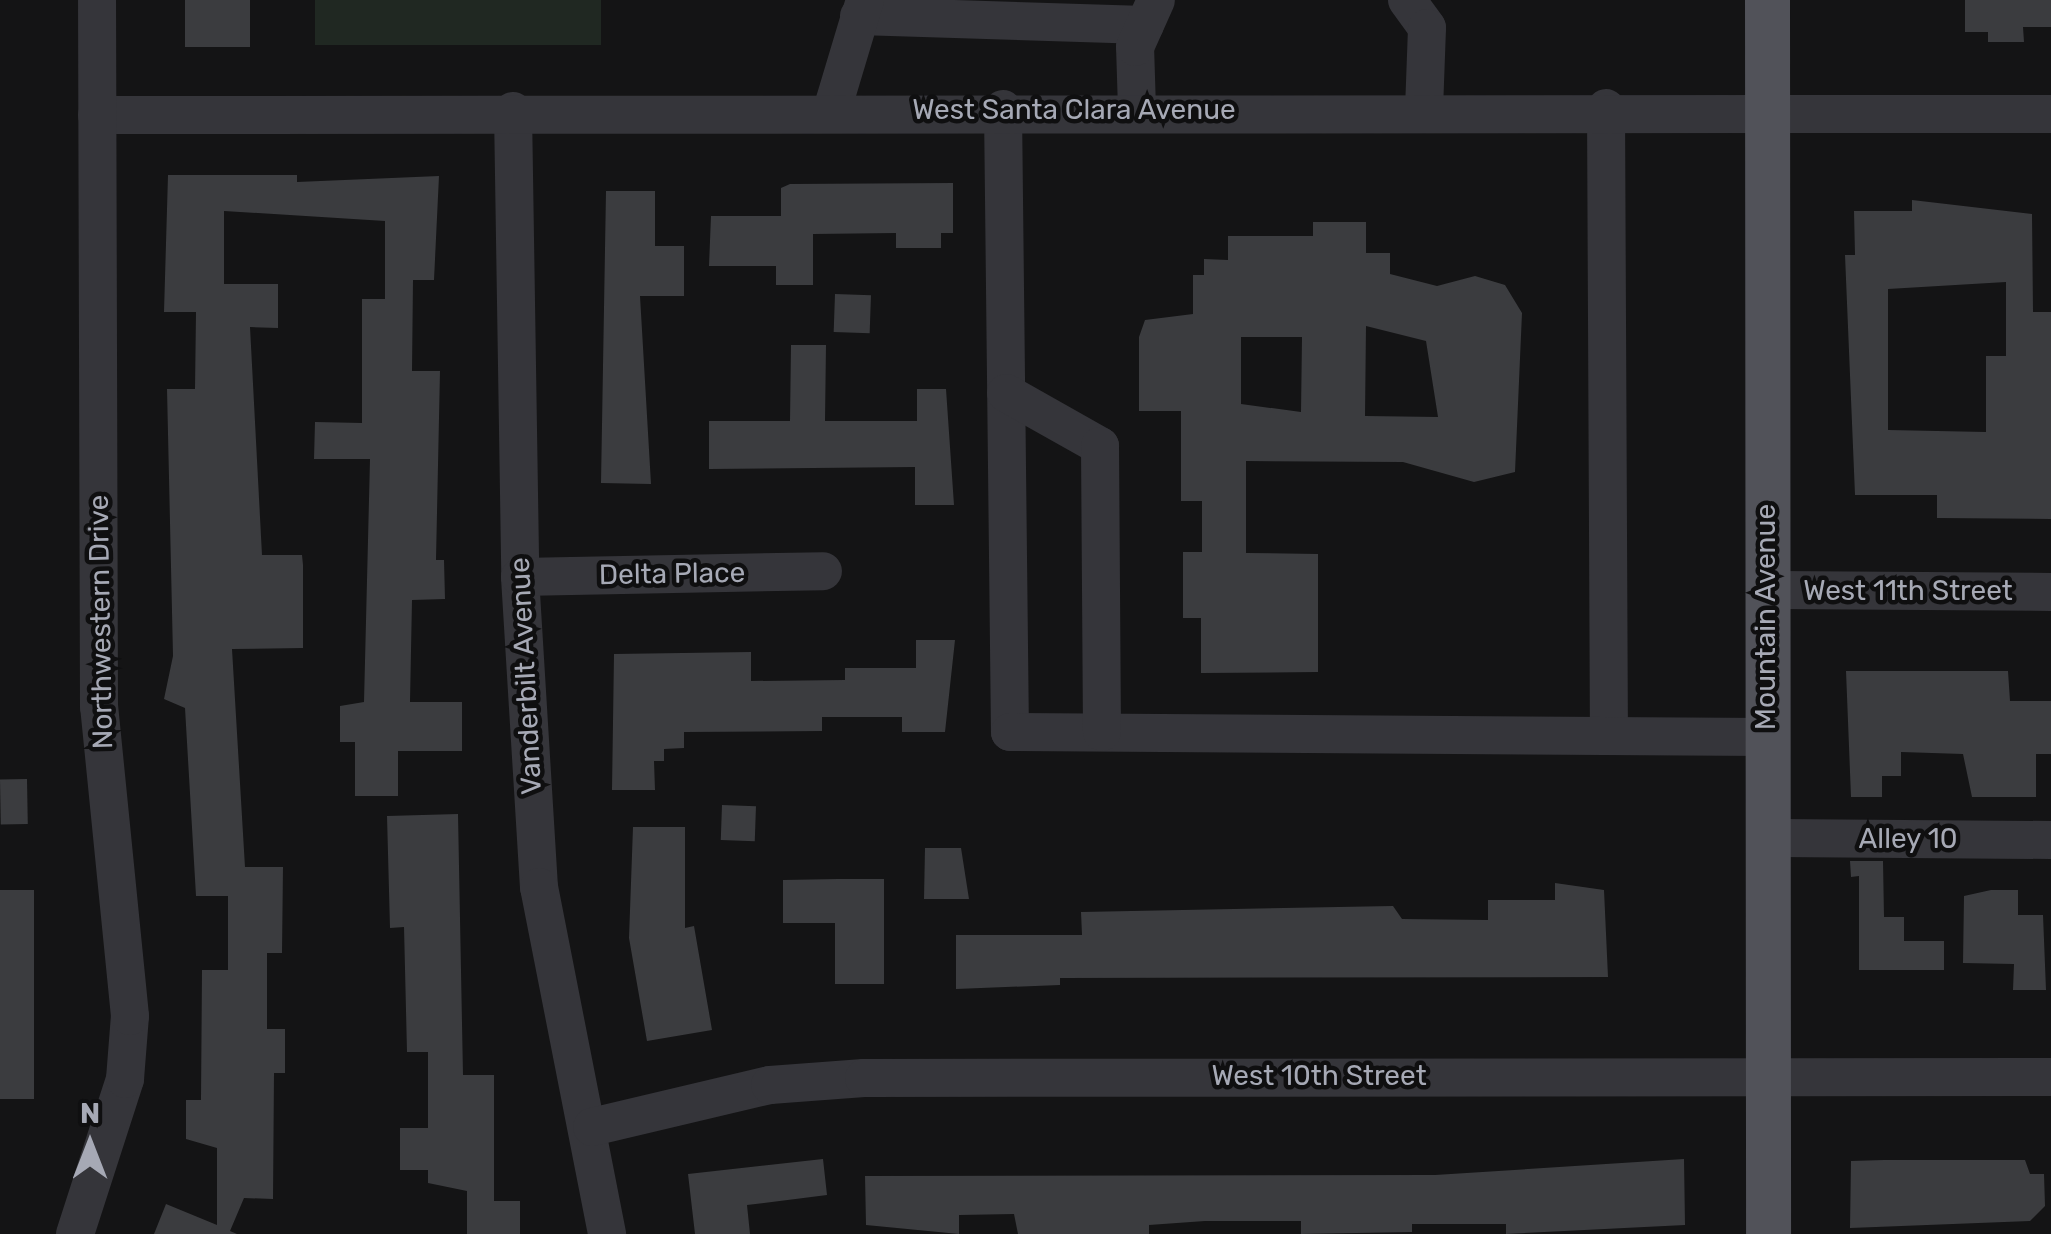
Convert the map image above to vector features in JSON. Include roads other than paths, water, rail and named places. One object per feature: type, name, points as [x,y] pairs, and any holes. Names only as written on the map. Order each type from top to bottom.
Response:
[{"type":"main road","name":"Mountain Avenue","points":[[1767,0],[1764,1074],[1768,1234]]},
{"type":"street","name":"Northwestern Drive","points":[[75,1234],[125,1080],[130,1016],[99,707],[96,0]]},
{"type":"street","points":[[1407,0],[1427,28],[1424,109]]},
{"type":"street","points":[[832,110],[862,8],[1150,13],[1136,47],[1137,110]]},
{"type":"street","name":"West Santa Clara Avenue","points":[[97,116],[513,110],[1606,108],[2051,114]]},
{"type":"street","points":[[1606,108],[1609,736]]},
{"type":"street","name":"Vanderbilt Avenue","points":[[513,110],[520,577],[539,888],[592,1127],[607,1234]]},
{"type":"street","points":[[1003,110],[1010,732],[1766,737]]},
{"type":"street","points":[[1006,393],[1100,446],[1102,732]]},
{"type":"street","name":"Delta Place","points":[[520,577],[823,572]]},
{"type":"street","name":"West 11th Street","points":[[1766,590],[2051,592]]},
{"type":"street","name":"Alley 10","points":[[1766,838],[2051,840]]},
{"type":"street","name":"West 10th Street","points":[[592,1127],[770,1085],[864,1078],[1764,1074],[2051,1077]]}]
